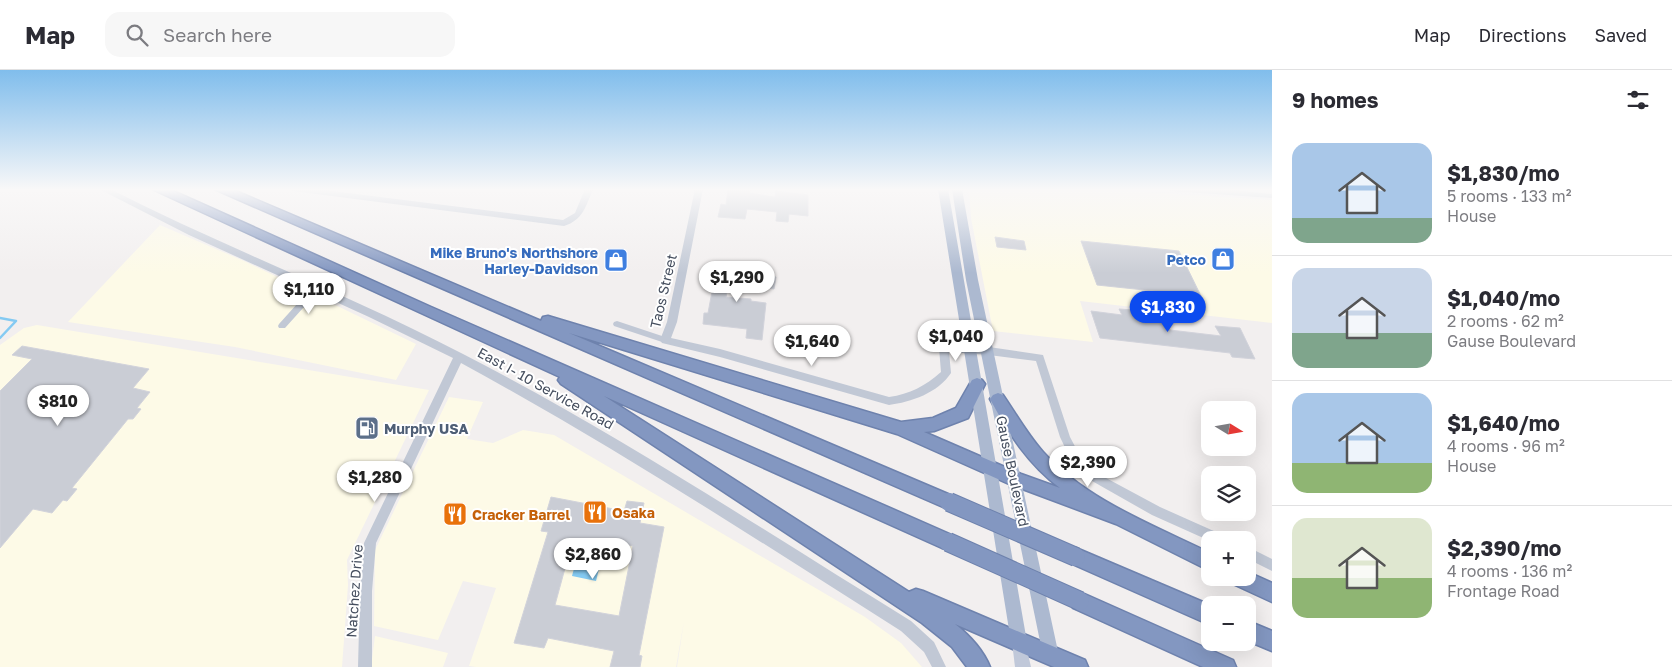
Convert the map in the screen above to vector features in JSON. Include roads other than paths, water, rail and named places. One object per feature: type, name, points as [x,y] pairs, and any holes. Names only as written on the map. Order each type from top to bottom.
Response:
[{"type":"highway","points":[[220,217],[1226,667]]},
{"type":"highway","points":[[285,217],[1201,611]]},
{"type":"highway","points":[[480,300],[901,428],[990,466],[1015,479],[1118,516]]},
{"type":"highway","points":[[530,356],[929,616],[959,640],[980,667]]},
{"type":"highway","points":[[901,428],[934,424],[962,412],[977,384]]},
{"type":"highway","points":[[998,399],[1021,437],[1044,464],[1080,494],[1118,516],[1201,558]]},
{"type":"highway","points":[[882,584],[1019,642],[1052,661],[1078,667]]},
{"type":"highway","points":[[1256,586],[1272,593]]},
{"type":"highway","points":[[1256,634],[1272,641]]},
{"type":"main road","name":"Gause Boulevard","points":[[950,217],[965,275],[989,351],[1052,661]]},
{"type":"main road","name":"Gause Boulevard","points":[[960,217],[971,351],[1023,667]]},
{"type":"street","name":"East I- 10 Service Road","points":[[156,217],[330,295],[459,356],[572,419],[662,472],[906,626],[929,647],[940,667]]},
{"type":"street","points":[[515,217],[564,223],[573,221],[577,217]]},
{"type":"street","name":"Taos Street","points":[[665,340],[672,322],[693,217]]},
{"type":"street","points":[[282,326],[300,306],[330,295]]},
{"type":"street","points":[[616,324],[665,340],[720,353],[889,401],[908,399],[934,385],[946,373],[944,348],[989,351],[1040,358],[1065,437],[1075,456],[1089,474],[1156,511],[1201,531]]},
{"type":"street","name":"Natchez Drive","points":[[364,667],[366,591],[370,543],[459,356]]},
{"type":"street","points":[[1256,557],[1272,565]]},
{"type":"water","points":[[575,565],[599,569],[596,581],[572,576]]},
{"type":"waterway","points":[[0,318],[16,321],[0,338]]},
{"type":"place","name":"Petco","points":[[1223,259]]},
{"type":"place","name":"Mike Bruno's Northshore Harley-Davidson","points":[[616,260]]},
{"type":"place","name":"Murphy USA","points":[[367,428]]},
{"type":"place","name":"Osaka","points":[[595,512]]},
{"type":"place","name":"Cracker Barrel","points":[[455,514]]}]
